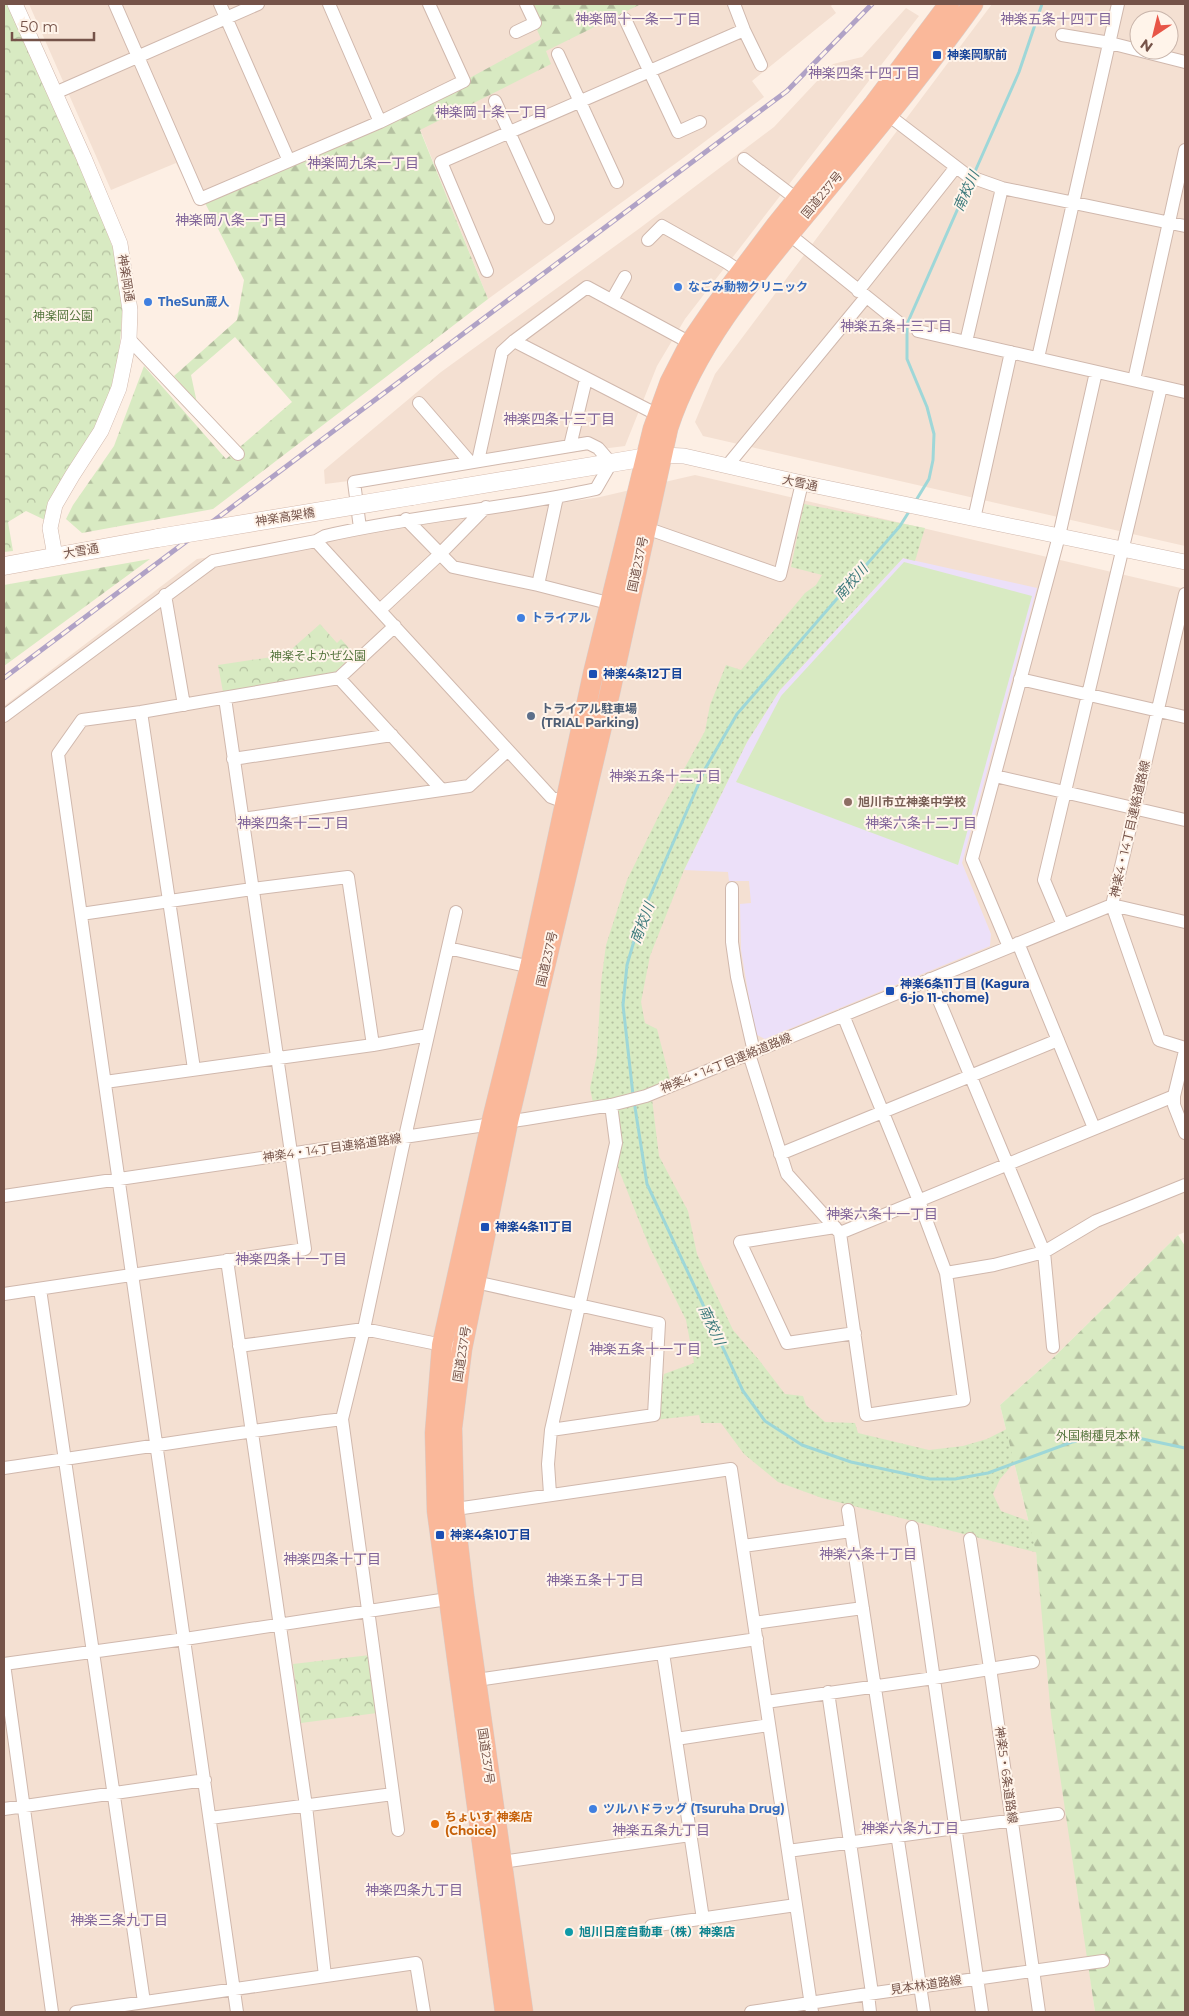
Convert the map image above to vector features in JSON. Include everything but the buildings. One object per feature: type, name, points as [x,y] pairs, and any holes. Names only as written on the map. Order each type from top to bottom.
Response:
[{"type":"highway","name":"国道237号","points":[[505,2012],[493,1863],[456,1597],[446,1510],[452,1428],[452,1347],[467,1281],[486,1227],[500,1123],[574,806],[593,674],[620,606],[646,528],[658,415],[670,382],[697,347],[726,316],[747,276],[783,229],[881,109],[949,4]]},
{"type":"highway","name":"国道237号","points":[[881,109],[937,55],[973,4]]},
{"type":"highway","name":"国道237号","points":[[620,606],[654,456],[697,347]]},
{"type":"highway","name":"国道237号","points":[[493,1863],[523,2012]]},
{"type":"main road","name":"大雪通","points":[[412,496],[654,456]]},
{"type":"main road","name":"神楽高架橋","points":[[158,538],[412,496]]},
{"type":"main road","name":"大雪通","points":[[4,566],[158,538]]},
{"type":"street","name":"神楽岡通","points":[[15,4],[120,244],[130,310],[129,339],[119,388],[101,432],[72,476],[56,505],[50,528],[55,556]]},
{"type":"street","points":[[115,4],[200,199],[380,122],[464,81],[430,4]]},
{"type":"street","points":[[220,4],[289,161]]},
{"type":"street","points":[[55,92],[258,4]]},
{"type":"street","points":[[329,4],[380,122]]},
{"type":"street","points":[[516,32],[534,23],[526,4]]},
{"type":"street","points":[[734,4],[761,65]]},
{"type":"street","points":[[1038,358],[1118,4]]},
{"type":"street","points":[[626,19],[678,132],[700,122]]},
{"type":"street","points":[[487,271],[441,162],[744,30]]},
{"type":"street","points":[[1062,34],[1110,43],[1185,62]]},
{"type":"street","points":[[558,54],[617,182]]},
{"type":"street","points":[[495,101],[548,218]]},
{"type":"street","points":[[881,109],[973,178],[1002,188],[1185,226]]},
{"type":"street","points":[[1134,380],[1185,150]]},
{"type":"street","points":[[744,159],[804,204]]},
{"type":"street","points":[[728,466],[862,294],[956,167]]},
{"type":"street","points":[[966,342],[1002,188]]},
{"type":"street","points":[[648,240],[662,226],[747,276]]},
{"type":"street","points":[[783,229],[898,322]]},
{"type":"street","points":[[612,300],[625,277]]},
{"type":"street","points":[[474,461],[502,352],[587,287],[697,347]]},
{"type":"street","points":[[918,331],[1185,392]]},
{"type":"street","points":[[129,339],[238,454]]},
{"type":"street","points":[[514,341],[658,415]]},
{"type":"street","points":[[974,519],[1011,352]]},
{"type":"street","points":[[1094,1128],[1058,1040],[972,859],[1059,536],[1096,372]]},
{"type":"street","points":[[570,446],[586,379]]},
{"type":"street","points":[[1063,925],[1044,880],[1161,386]]},
{"type":"street","points":[[419,403],[474,461]]},
{"type":"street","points":[[4,716],[213,560],[316,541],[325,536],[406,519],[557,498],[596,489],[611,463],[598,448],[588,443],[354,482],[360,528]]},
{"type":"street","name":"大雪通","points":[[654,456],[684,456],[802,483],[1185,562]]},
{"type":"street","points":[[646,528],[780,575],[802,483]]},
{"type":"street","points":[[538,585],[557,498]]},
{"type":"street","points":[[380,610],[439,555],[486,507]]},
{"type":"street","points":[[406,519],[439,555],[453,567],[538,585],[620,606]]},
{"type":"street","points":[[316,541],[551,797],[574,806]]},
{"type":"street","name":"神楽4・14丁目連絡道路線","points":[[4,1196],[500,1123],[641,1097],[1112,905],[1185,594]]},
{"type":"street","points":[[165,595],[184,705]]},
{"type":"street","points":[[238,2012],[58,754],[82,720],[184,705],[339,678],[395,626]]},
{"type":"street","points":[[339,678],[442,790]]},
{"type":"street","points":[[1020,679],[1185,718]]},
{"type":"street","points":[[4,1294],[305,1248],[225,698]]},
{"type":"street","points":[[141,712],[194,1069]]},
{"type":"street","points":[[233,759],[392,735]]},
{"type":"street","points":[[242,819],[468,786],[508,750]]},
{"type":"street","points":[[995,776],[1185,820]]},
{"type":"street","points":[[81,914],[348,877],[373,1045]]},
{"type":"street","points":[[732,888],[734,951],[737,977],[752,1053],[787,1174],[837,1230],[855,1334],[866,1415],[964,1400],[946,1273],[919,1201],[843,1015]]},
{"type":"street","points":[[1112,905],[1185,922]]},
{"type":"street","points":[[1112,905],[1159,1040],[1185,1049],[1174,1096],[1174,1106],[1185,1133]]},
{"type":"street","points":[[398,1830],[342,1419],[364,1329],[456,912]]},
{"type":"street","points":[[448,948],[537,969]]},
{"type":"street","points":[[930,979],[1044,1252],[1053,1347]]},
{"type":"street","points":[[105,1082],[373,1045],[428,1035]]},
{"type":"street","points":[[780,1154],[1058,1040]]},
{"type":"street","points":[[855,1334],[787,1343],[740,1242],[837,1230],[919,1201],[1174,1096]]},
{"type":"street","points":[[550,1494],[548,1464],[551,1430],[616,1143],[611,1104]]},
{"type":"street","points":[[946,1273],[994,1265],[1044,1252],[1096,1221],[1185,1184]]},
{"type":"street","points":[[227,1260],[306,1806],[325,1976]]},
{"type":"street","points":[[467,1281],[659,1323],[654,1415],[551,1430]]},
{"type":"street","points":[[40,1289],[144,2002]]},
{"type":"street","points":[[239,1346],[364,1329],[452,1347]]},
{"type":"street","points":[[4,1468],[252,1430],[342,1419]]},
{"type":"street","points":[[446,1510],[731,1469],[811,2008]]},
{"type":"street","points":[[848,1510],[924,2012]]},
{"type":"street","points":[[912,1527],[982,2012]]},
{"type":"street","points":[[743,1546],[851,1531]]},
{"type":"street","name":"神楽5・6条道路線","points":[[970,1539],[1039,2012]]},
{"type":"street","points":[[52,2012],[4,1664],[280,1625],[456,1597]]},
{"type":"street","points":[[754,1623],[863,1608]]},
{"type":"street","points":[[468,1681],[757,1639]]},
{"type":"street","points":[[663,1653],[703,1919]]},
{"type":"street","points":[[766,1702],[1033,1662]]},
{"type":"street","points":[[828,1692],[851,1842],[870,1993],[870,2012]]},
{"type":"street","points":[[676,1739],[769,1725]]},
{"type":"street","points":[[4,1809],[204,1780]]},
{"type":"street","points":[[210,1818],[393,1794]]},
{"type":"street","points":[[788,1851],[1058,1814]]},
{"type":"street","points":[[493,1863],[690,1835]]},
{"type":"street","points":[[651,1926],[796,1905]]},
{"type":"street","name":"見本林道路線","points":[[750,2012],[811,2008],[870,1993],[1102,1961]]},
{"type":"street","points":[[76,2012],[416,1963],[424,2012]]},
{"type":"shaded area","points":[[29,4],[833,4],[831,6],[836,13],[752,81],[764,97],[488,299],[412,109],[197,204],[176,163],[111,190]]},
{"type":"shaded area","points":[[992,4],[1185,4],[1185,546],[703,436],[695,422],[715,374]]},
{"type":"shaded area","points":[[906,8],[919,16],[685,319],[657,366],[625,446],[325,484],[324,470],[441,372],[640,228],[774,127],[833,64],[862,57]]},
{"type":"shaded area","points":[[695,475],[1185,589],[1185,1232],[1178,1235],[1053,1358],[1000,1405],[1036,1552],[1095,2012],[4,2012],[4,706],[197,559],[600,497]]},
{"type":"shaded area","name":"旭川市立神楽中学校","points":[[903,558],[1037,588],[962,863],[991,934],[990,946],[765,1039],[755,1034],[741,950],[740,904],[751,903],[749,881],[729,881],[728,872],[684,870],[747,742],[780,690]]},
{"type":"green space","name":"神楽岡公園","points":[[4,4],[8,4],[98,209],[114,251],[123,303],[119,356],[107,404],[47,521],[26,511],[8,522],[13,551],[4,552]]},
{"type":"green space","points":[[526,4],[641,4],[546,51],[551,64],[420,130],[488,299],[213,509],[82,533],[66,519],[73,505],[114,446],[144,366],[226,459],[292,402],[235,337],[191,375],[197,403],[174,376],[237,320],[244,280],[204,201],[464,81],[541,39]]},
{"type":"green space","points":[[804,504],[925,528],[915,561],[903,558],[780,690],[747,742],[684,870],[650,956],[641,1002],[645,1023],[657,1029],[671,1083],[651,1090],[593,1103],[590,1088],[597,1055],[601,983],[606,945],[627,880],[662,809],[705,731],[710,705],[726,665],[741,670],[805,593],[816,585],[822,575],[791,567]]},
{"type":"green space","points":[[150,559],[4,666],[4,585]]},
{"type":"green space","points":[[904,562],[1032,596],[958,865],[736,782],[781,696]]},
{"type":"green space","name":"神楽そよかぜ公園","points":[[320,624],[337,643],[341,639],[354,654],[329,678],[223,692],[218,665],[285,655]]},
{"type":"green space","points":[[652,1099],[659,1156],[688,1211],[697,1254],[733,1330],[785,1394],[803,1396],[806,1405],[825,1422],[855,1423],[858,1433],[929,1450],[963,1446],[987,1439],[1030,1417],[1024,1452],[1000,1479],[993,1494],[1001,1511],[1037,1524],[1185,1590],[822,1498],[778,1482],[744,1454],[721,1423],[701,1423],[699,1415],[654,1420],[664,1374],[694,1363],[686,1320],[649,1246],[617,1165],[616,1110]]},
{"type":"green space","name":"外国樹種見本林","points":[[1178,1235],[1185,1246],[1185,2012],[1095,2012],[1051,1715],[1036,1552],[1000,1405],[1053,1358]]},
{"type":"green space","points":[[370,1655],[377,1713],[301,1723],[293,1664]]},
{"type":"waterway","name":"南校川","points":[[973,176],[1019,72],[1042,4]]},
{"type":"waterway","name":"南校川","points":[[915,502],[929,479],[933,460],[934,434],[927,407],[907,359],[907,324],[970,181]]},
{"type":"waterway","name":"南校川","points":[[633,1095],[623,1005],[627,965],[641,917],[705,769],[737,714],[900,526],[910,510]]},
{"type":"waterway","name":"南校川","points":[[634,1101],[647,1184],[743,1391],[765,1421],[802,1445],[851,1462],[930,1479],[955,1479],[988,1473],[1072,1442],[1119,1434],[1185,1448]]},
{"type":"railway","points":[[4,678],[787,91],[872,4]]},
{"type":"place","name":"神楽岡駅前","points":[[937,55]]},
{"type":"place","name":"なごみ動物クリニック","points":[[678,287]]},
{"type":"place","name":"TheSun蔵人","points":[[148,302]]},
{"type":"place","name":"トライアル","points":[[521,618]]},
{"type":"place","name":"神楽4条12丁目","points":[[593,674]]},
{"type":"place","name":"トライアル駐車場 (TRIAL Parking)","points":[[531,716]]},
{"type":"place","name":"旭川市立神楽中学校","points":[[848,802]]},
{"type":"place","name":"神楽6条11丁目 (Kagura 6-jo 11-chome)","points":[[890,991]]},
{"type":"place","name":"神楽4条11丁目","points":[[485,1227]]},
{"type":"place","name":"神楽4条10丁目","points":[[440,1535]]},
{"type":"place","name":"ツルハドラッグ (Tsuruha Drug)","points":[[593,1809]]},
{"type":"place","name":"ちょいす 神楽店 (Choice)","points":[[435,1824]]},
{"type":"place","name":"旭川日産自動車（株）神楽店","points":[[569,1932]]},
{"type":"district","name":"神楽岡十一条一丁目","points":[[638,19]]},
{"type":"district","name":"神楽五条十四丁目","points":[[1056,19]]},
{"type":"district","name":"神楽四条十四丁目","points":[[864,73]]},
{"type":"district","name":"神楽岡十条一丁目","points":[[491,112]]},
{"type":"district","name":"神楽岡九条一丁目","points":[[363,163]]},
{"type":"district","name":"神楽岡八条一丁目","points":[[231,220]]},
{"type":"district","name":"神楽五条十三丁目","points":[[896,326]]},
{"type":"district","name":"神楽四条十三丁目","points":[[559,419]]},
{"type":"district","name":"神楽五条十二丁目","points":[[665,776]]},
{"type":"district","name":"神楽四条十二丁目","points":[[293,823]]},
{"type":"district","name":"神楽六条十二丁目","points":[[921,823]]},
{"type":"district","name":"神楽六条十一丁目","points":[[882,1214]]},
{"type":"district","name":"神楽四条十一丁目","points":[[291,1259]]},
{"type":"district","name":"神楽五条十一丁目","points":[[645,1349]]},
{"type":"district","name":"神楽六条十丁目","points":[[868,1554]]},
{"type":"district","name":"神楽四条十丁目","points":[[332,1559]]},
{"type":"district","name":"神楽五条十丁目","points":[[595,1580]]},
{"type":"district","name":"神楽六条九丁目","points":[[910,1828]]},
{"type":"district","name":"神楽五条九丁目","points":[[661,1830]]},
{"type":"district","name":"神楽四条九丁目","points":[[414,1890]]},
{"type":"district","name":"神楽三条九丁目","points":[[119,1920]]}]
